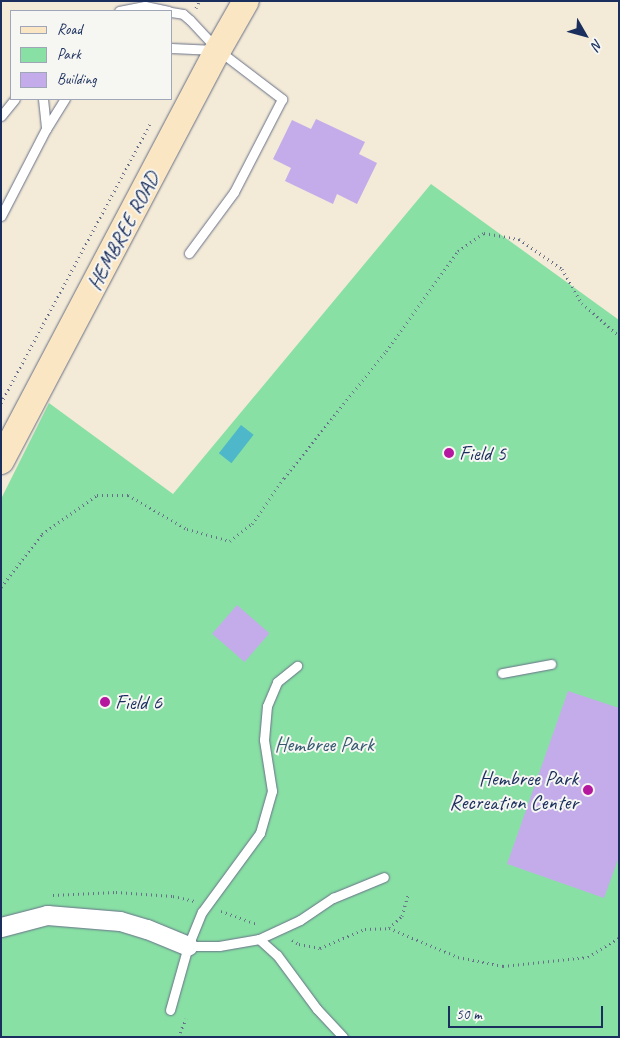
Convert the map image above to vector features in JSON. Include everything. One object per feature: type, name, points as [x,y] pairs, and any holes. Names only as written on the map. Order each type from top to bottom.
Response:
[{"type":"street","name":"HEMBREE ROAD","points":[[1,461],[218,50],[246,1]]},
{"type":"street","points":[[1,927],[47,916],[120,921],[147,929],[188,946]]},
{"type":"lane","points":[[124,10],[145,6],[162,10]]},
{"type":"lane","points":[[172,12],[183,14],[218,50],[282,98],[234,192],[189,253]]},
{"type":"lane","points":[[172,48],[218,50]]},
{"type":"lane","points":[[1,116],[14,100]]},
{"type":"lane","points":[[43,100],[46,129]]},
{"type":"lane","points":[[1,216],[46,129],[64,100]]},
{"type":"lane","points":[[502,672],[552,664]]},
{"type":"lane","points":[[170,1010],[188,946],[202,912],[260,833],[272,791],[264,740],[267,706],[277,682],[297,666]]},
{"type":"lane","points":[[188,946],[219,946],[259,939],[300,920],[333,898],[384,877]]},
{"type":"lane","points":[[259,939],[277,955],[317,1009],[343,1037]]},
{"type":"path","points":[[1,403],[154,116]]},
{"type":"path","points":[[1,587],[42,534],[97,495],[128,495],[187,529],[230,541],[252,524],[284,478],[386,351],[458,251],[484,233],[519,239],[562,269],[582,303],[619,336]]},
{"type":"path","points":[[389,928],[402,916],[408,895]]},
{"type":"path","points":[[178,1037],[186,1019]]},
{"type":"green space","name":"Hembree Park","points":[[431,184],[619,320],[619,1037],[1,1037],[1,499],[49,403],[173,494]]},
{"type":"water","points":[[241,425],[254,435],[231,463],[219,453]]},
{"type":"building","points":[[316,119],[365,142],[359,154],[377,163],[357,204],[337,194],[333,204],[285,181],[291,168],[273,159],[292,120],[311,129]]},
{"type":"building","points":[[237,605],[269,633],[245,662],[212,634]]},
{"type":"building","points":[[568,691],[619,708],[619,857],[604,898],[507,864]]},
{"type":"place","name":"Field 5","points":[[449,453]]},
{"type":"place","name":"Field 6","points":[[105,702]]},
{"type":"place","name":"Hembree Park Recreation Center","points":[[588,790]]}]
